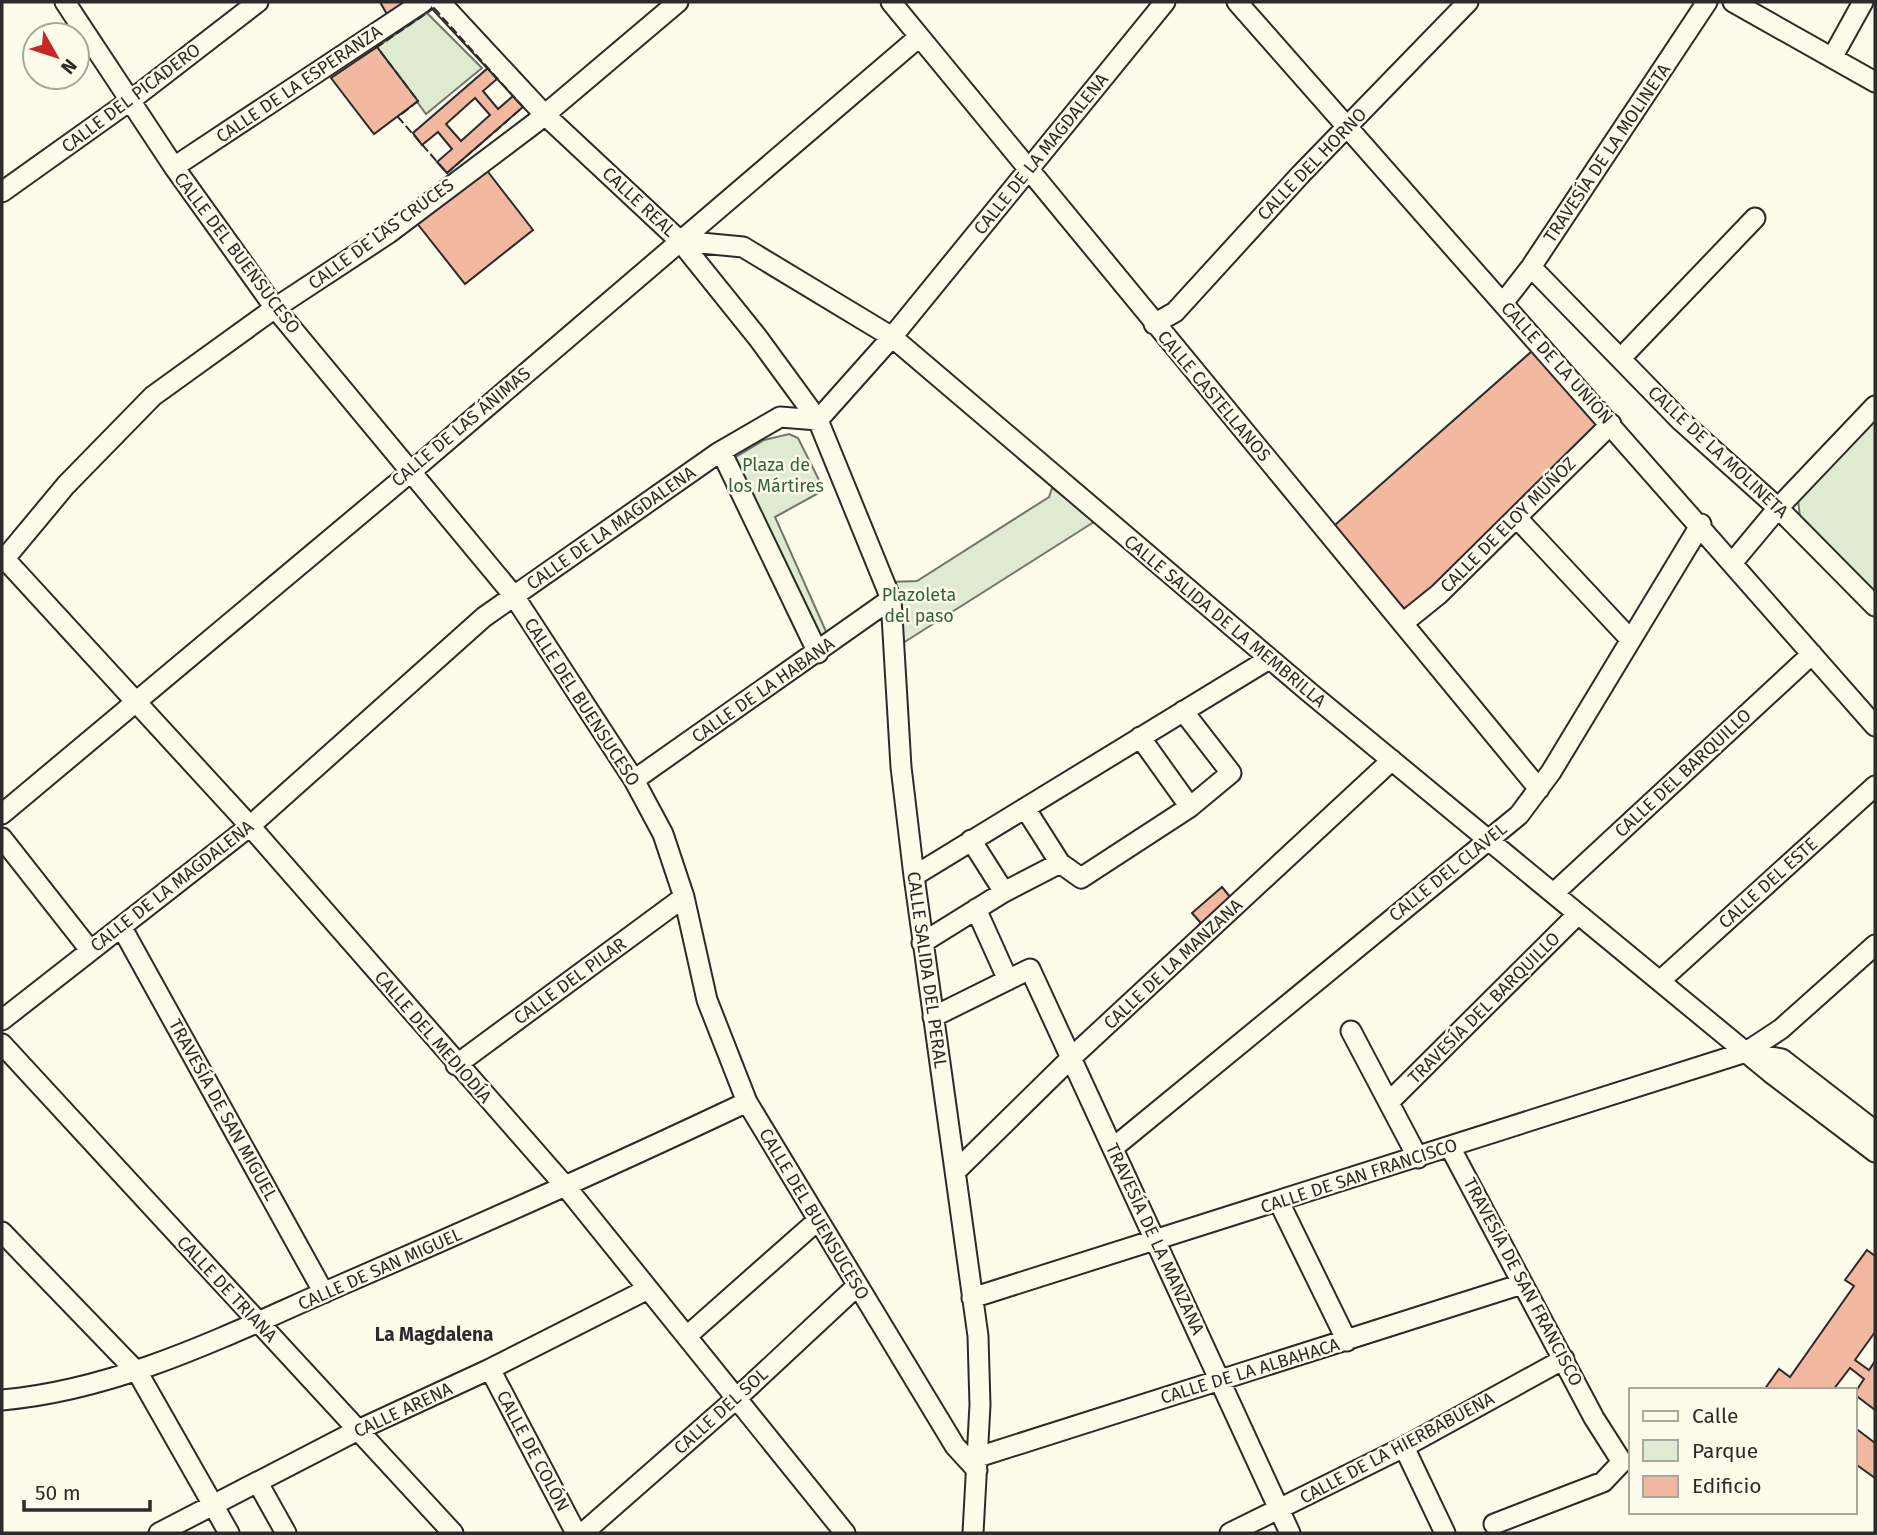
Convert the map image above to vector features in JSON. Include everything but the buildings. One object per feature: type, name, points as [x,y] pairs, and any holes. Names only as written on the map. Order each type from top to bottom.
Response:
[{"type":"street","name":"CALLE DEL BUENSUCESO","points":[[65,2],[174,167],[275,308],[514,596],[634,780],[663,834],[684,897],[707,1000],[747,1102],[956,1446],[977,1463]]},
{"type":"street","name":"CALLE DEL PICADERO","points":[[2,192],[131,100],[258,2]]},
{"type":"street","name":"CALLE DE LA ESPERANZA","points":[[174,167],[423,2]]},
{"type":"street","name":"CALLE REAL","points":[[440,2],[544,114],[680,241],[758,338],[818,420]]},
{"type":"street","name":"CALLE DE LAS CRUCES","points":[[2,559],[66,485],[153,396],[275,308],[389,233],[544,114],[678,2]]},
{"type":"street","name":"CALLE CASTELLANOS","points":[[891,2],[1539,789]]},
{"type":"street","name":"CALLE DE LA MAGDALENA","points":[[2,1020],[250,826],[484,617],[721,451],[780,417],[818,420],[892,337],[1165,2]]},
{"type":"street","name":"CALLE DEL HORNO","points":[[1154,324],[1175,312],[1468,2]]},
{"type":"street","name":"TRAVESÍA DE LA MOLINETA","points":[[1503,303],[1531,267],[1707,2]]},
{"type":"street","points":[[1733,2],[1875,82]]},
{"type":"street","points":[[1832,58],[1863,2]]},
{"type":"street","name":"CALLE DE LA UNIÓN","points":[[1249,7],[1347,127],[1701,524],[1875,726]]},
{"type":"street","name":"CALLE DE LAS ÁNIMAS","points":[[2,814],[412,470],[919,37]]},
{"type":"street","points":[[1621,358],[1755,218]]},
{"type":"street","name":"CALLE SALIDA DE LA MEMBRILLA","points":[[680,241],[743,247],[892,337],[1269,659],[1746,1052],[1875,1152]]},
{"type":"street","name":"CALLE DE LA MOLINETA","points":[[1531,267],[1681,421],[1778,508],[1875,606]]},
{"type":"street","points":[[1733,562],[1778,508],[1875,406]]},
{"type":"street","name":"CALLE SALIDA DEL PERAL","points":[[818,420],[891,599],[901,767],[922,943],[957,1170],[971,1298],[978,1336],[977,1463],[973,1533]]},
{"type":"street","name":"CALLE DE ELOY MUÑOZ","points":[[1403,623],[1439,594],[1611,424]]},
{"type":"street","points":[[721,451],[818,653]]},
{"type":"street","points":[[1517,518],[1630,639]]},
{"type":"street","name":"CALLE DEL CLAVEL","points":[[1113,1148],[1487,838],[1519,815],[1539,789],[1701,524]]},
{"type":"street","name":"CALLE DEL MEDIODÍA","points":[[2,559],[250,826],[456,1065],[566,1187],[845,1533]]},
{"type":"street","name":"CALLE DE LA HABANA","points":[[634,780],[818,653],[891,599]]},
{"type":"street","name":"CALLE DEL BARQUILLO","points":[[1554,892],[1812,654]]},
{"type":"street","points":[[914,876],[1269,659]]},
{"type":"street","points":[[1025,808],[1060,863],[1081,878],[1190,807],[1231,773],[1183,711]]},
{"type":"street","points":[[1140,737],[1190,807]]},
{"type":"street","name":"CALLE DE LA MANZANA","points":[[957,1170],[1071,1058],[1392,760]]},
{"type":"street","name":"CALLE DEL ESTE","points":[[1660,981],[1875,786]]},
{"type":"street","points":[[2,838],[90,950]]},
{"type":"street","points":[[971,840],[1004,892]]},
{"type":"street","points":[[922,943],[1004,892],[1060,863]]},
{"type":"street","name":"CALLE DEL PILAR","points":[[456,1065],[684,897]]},
{"type":"street","points":[[933,1017],[1009,980],[976,909]]},
{"type":"street","name":"TRAVESÍA DEL BARQUILLO","points":[[1390,1101],[1578,914]]},
{"type":"street","name":"TRAVESÍA DE SAN MIGUEL","points":[[122,928],[324,1293]]},
{"type":"street","points":[[1746,1052],[1781,1029],[1875,945]]},
{"type":"street","name":"TRAVESÍA DE LA MANZANA","points":[[1009,980],[1030,969],[1220,1380],[1277,1510],[1290,1533]]},
{"type":"street","points":[[1351,1031],[1418,1158]]},
{"type":"street","name":"CALLE DE TRIANA","points":[[2,1044],[453,1533]]},
{"type":"street","name":"CALLE SALIDA DE LA MEMBRILLA","points":[[1746,1052],[1782,1059],[1875,1131]]},
{"type":"street","name":"CALLE DE SAN FRANCISCO","points":[[971,1298],[1746,1052]]},
{"type":"street","name":"CALLE DE SAN MIGUEL","points":[[2,1400],[34,1397],[138,1373],[566,1187],[747,1102]]},
{"type":"street","name":"TRAVESÍA DE SAN FRANCISCO","points":[[1450,1147],[1594,1418],[1622,1462],[1603,1482],[1494,1524]]},
{"type":"street","points":[[1279,1202],[1347,1341]]},
{"type":"street","points":[[687,1336],[817,1220]]},
{"type":"street","points":[[2,1232],[138,1373],[229,1533]]},
{"type":"street","name":"CALLE DE LA ALBAHACA","points":[[977,1463],[1220,1380],[1522,1284]]},
{"type":"street","name":"CALLE DEL SOL","points":[[583,1533],[738,1397],[857,1286]]},
{"type":"street","name":"CALLE ARENA","points":[[159,1533],[358,1430],[490,1369],[648,1289]]},
{"type":"street","name":"CALLE DE LA HIERBABUENA","points":[[1230,1533],[1404,1447],[1564,1359]]},
{"type":"street","name":"CALLE DE COLÓN","points":[[490,1369],[576,1533]]},
{"type":"street","points":[[1404,1447],[1445,1533]]},
{"type":"street","points":[[258,1483],[286,1533]]},
{"type":"green space","points":[[427,13],[482,68],[426,114],[377,47]]},
{"type":"green space","points":[[1875,421],[1875,594],[1800,517],[1798,500]]},
{"type":"green space","name":"Plaza de los Mártires","points":[[789,434],[798,438],[824,490],[775,517],[828,636],[808,649],[729,461],[764,440]]},
{"type":"green space","name":"Plazoleta del paso","points":[[1052,488],[1097,520],[903,643],[889,582],[917,581],[1049,497]]},
{"type":"fence","points":[[434,8],[523,107],[447,173],[398,117],[418,101],[377,47],[434,8]]},
{"type":"district","name":"La Magdalena","points":[[434,1334]]}]
